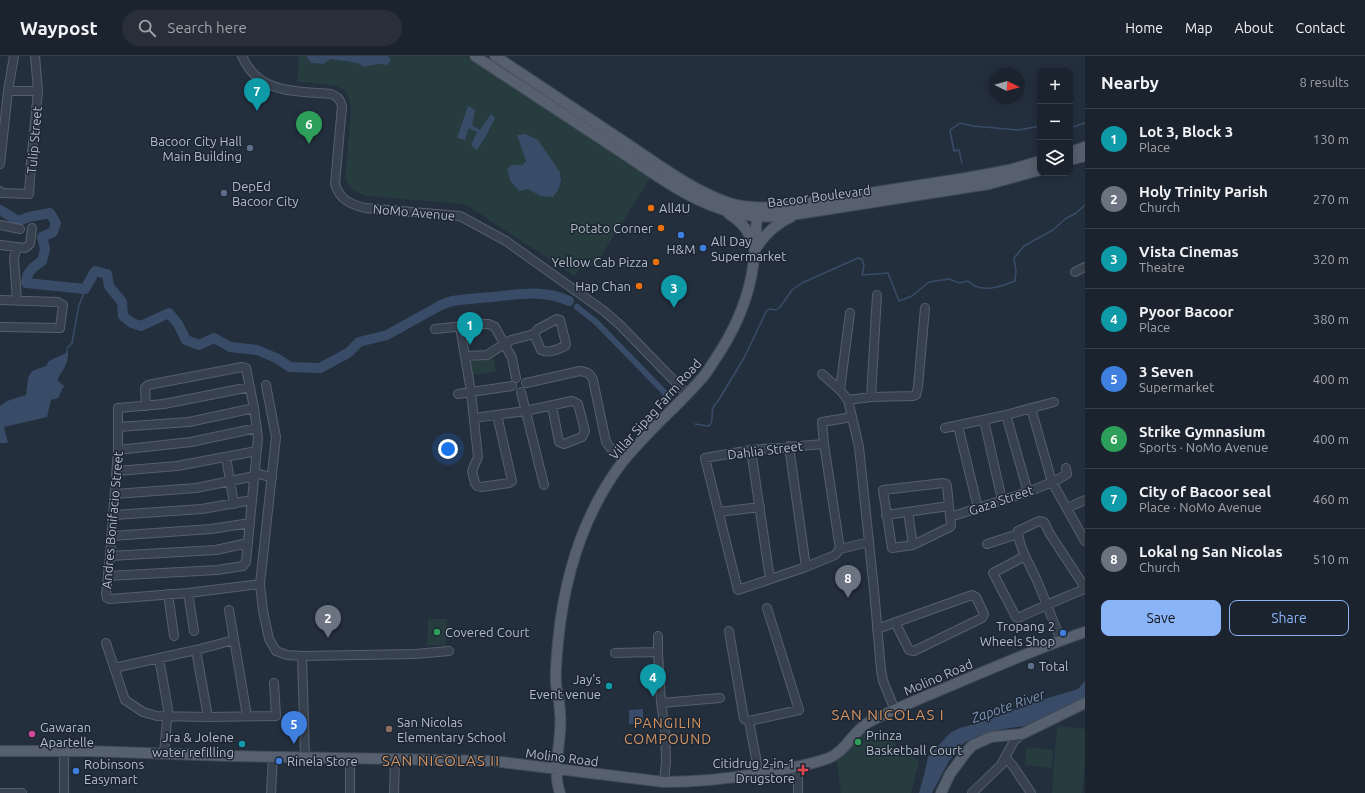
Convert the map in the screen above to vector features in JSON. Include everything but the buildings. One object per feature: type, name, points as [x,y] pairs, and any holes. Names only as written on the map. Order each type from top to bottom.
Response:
[{"type":"main road","name":"Bacoor Boulevard","points":[[475,56],[691,196],[721,209],[735,213],[757,212],[786,206],[930,184],[1009,170],[1037,162]]},
{"type":"main road","name":"Bacoor Boulevard","points":[[495,56],[663,168],[699,189],[730,203],[757,212],[778,216],[798,214],[989,184],[1037,171]]},
{"type":"main road","points":[[1073,151],[1085,147]]},
{"type":"main road","points":[[1073,159],[1085,156]]},
{"type":"main road","points":[[721,209],[743,224],[749,232],[755,250]]},
{"type":"main road","name":"Villar Sipag Farm Road","points":[[560,793],[558,769],[561,726],[556,683],[556,666],[566,590],[581,538],[610,480],[653,427],[705,375],[727,342],[734,329],[751,279],[755,250],[757,212]]},
{"type":"main road","points":[[755,250],[761,240],[771,229],[798,214]]},
{"type":"main road","name":"Molino Road","points":[[0,751],[164,753],[305,758],[395,758],[493,762],[664,782],[704,781],[798,767],[834,756],[864,725],[894,710],[1061,640],[1085,632]]},
{"type":"main road","points":[[941,793],[950,774],[967,751],[973,746],[990,738],[1022,734],[1085,703]]},
{"type":"street","points":[[0,164],[8,92],[14,56]]},
{"type":"street","name":"Tulip Street","points":[[0,191],[29,194],[38,91],[35,56]]},
{"type":"street","name":"NoMo Avenue","points":[[242,56],[254,75],[269,85],[289,90],[331,94],[338,97],[341,101],[342,106],[335,184],[338,192],[344,199],[354,205],[365,208],[460,216],[506,241],[604,311],[687,394]]},
{"type":"street","points":[[8,92],[38,91]]},
{"type":"street","points":[[0,225],[20,229]]},
{"type":"street","points":[[0,245],[25,248],[30,244],[32,228]]},
{"type":"street","points":[[16,247],[14,258],[16,301]]},
{"type":"street","points":[[1075,272],[1085,267]]},
{"type":"street","points":[[871,397],[877,295]]},
{"type":"street","points":[[0,300],[58,302],[63,305],[60,328],[0,327]]},
{"type":"street","points":[[848,400],[871,397],[913,396],[918,392],[925,308]]},
{"type":"street","points":[[840,390],[850,312]]},
{"type":"street","points":[[465,356],[487,355],[511,340],[534,334],[557,319],[560,320],[566,344],[565,346],[553,351],[544,352],[541,350],[534,334]]},
{"type":"street","points":[[435,329],[483,324],[489,324],[495,327],[512,358],[516,378],[513,381],[512,386],[515,391],[521,392]]},
{"type":"street","points":[[460,327],[471,392],[478,457],[472,472],[475,483],[481,487],[508,483],[512,481],[497,415]]},
{"type":"street","points":[[108,576],[216,570],[245,565],[257,450],[257,428],[254,408],[250,387],[246,368],[242,367],[148,385],[145,388],[146,406],[164,404],[250,387]]},
{"type":"street","points":[[526,383],[580,371],[587,372],[591,375],[606,442],[612,450],[625,460]]},
{"type":"street","points":[[822,374],[840,390],[848,400],[859,447],[883,681],[894,710]]},
{"type":"street","points":[[516,378],[521,378],[526,383]]},
{"type":"street","points":[[521,392],[525,389],[526,383]]},
{"type":"street","points":[[266,385],[276,436],[270,478],[260,584],[263,611],[269,639],[276,652],[287,655],[302,656],[415,654],[449,650]]},
{"type":"street","points":[[458,394],[512,386]]},
{"type":"street","points":[[521,392],[544,485]]},
{"type":"street","points":[[474,418],[525,411],[570,401],[576,402],[578,404],[585,431],[582,437],[564,444],[559,442],[552,406]]},
{"type":"street","points":[[945,428],[1006,415],[1054,402]]},
{"type":"street","name":"Andres Bonifacio Street","points":[[146,406],[118,408],[117,471],[106,594],[108,599],[188,593],[260,584]]},
{"type":"street","points":[[118,427],[189,422],[254,408]]},
{"type":"street","points":[[1030,408],[1052,482],[1084,536]]},
{"type":"street","points":[[1006,415],[1028,492]]},
{"type":"street","points":[[840,549],[822,422],[852,417]]},
{"type":"street","points":[[984,420],[1002,500]]},
{"type":"street","points":[[958,426],[978,508]]},
{"type":"street","points":[[118,450],[191,442],[257,428]]},
{"type":"street","name":"Dahlia Street","points":[[719,512],[705,458],[751,450],[824,444]]},
{"type":"street","points":[[789,446],[806,567]]},
{"type":"street","points":[[117,471],[176,466],[257,450]]},
{"type":"street","points":[[751,450],[770,579]]},
{"type":"street","points":[[226,457],[234,504]]},
{"type":"street","name":"Gaza Street","points":[[950,517],[1028,492],[1052,482],[1066,475],[1066,468]]},
{"type":"street","points":[[115,494],[196,488],[255,477],[260,481],[270,478]]},
{"type":"street","points":[[942,483],[946,484],[947,486],[951,525],[948,529],[913,545],[892,548],[886,515],[883,490],[942,483]]},
{"type":"street","points":[[114,515],[202,509],[252,500]]},
{"type":"street","points":[[1067,508],[1085,500]]},
{"type":"street","points":[[886,515],[949,506]]},
{"type":"street","points":[[760,507],[719,512],[738,590],[806,567],[835,555],[840,549],[869,542]]},
{"type":"street","points":[[908,512],[913,545]]},
{"type":"street","points":[[987,544],[1018,534],[1018,531],[1039,521],[1044,522],[1050,534],[1084,586],[1082,590],[1016,618],[993,573],[1025,556]]},
{"type":"street","points":[[112,536],[211,529],[250,523]]},
{"type":"street","points":[[1018,534],[1025,556],[1061,640]]},
{"type":"street","points":[[110,556],[216,550],[248,543]]},
{"type":"street","points":[[188,593],[194,631]]},
{"type":"street","points":[[168,594],[174,636]]},
{"type":"street","points":[[877,629],[895,622],[972,595],[976,597],[984,614],[982,618],[914,651],[908,650],[895,622]]},
{"type":"street","points":[[729,631],[744,719],[749,721],[799,710],[767,608]]},
{"type":"street","points":[[229,610],[247,716]]},
{"type":"street","points":[[658,636],[658,652],[665,728],[666,762],[664,782]]},
{"type":"street","points":[[114,668],[234,640]]},
{"type":"street","points":[[106,643],[125,700],[151,715],[167,717],[276,716],[274,683]]},
{"type":"street","points":[[196,650],[208,717]]},
{"type":"street","points":[[615,653],[658,652]]},
{"type":"street","points":[[302,656],[305,758]]},
{"type":"street","points":[[159,658],[168,708],[164,753]]},
{"type":"street","points":[[662,703],[720,698]]},
{"type":"street","points":[[749,721],[759,774]]},
{"type":"street","points":[[972,793],[1000,765],[1014,741],[1022,734]]},
{"type":"street","points":[[64,751],[64,793]]},
{"type":"street","points":[[271,793],[273,757]]},
{"type":"street","points":[[1005,757],[1013,766],[1031,793]]},
{"type":"street","points":[[350,758],[350,793]]},
{"type":"street","points":[[394,793],[395,758]]},
{"type":"street","points":[[798,767],[798,793]]},
{"type":"street","points":[[0,793],[22,793]]},
{"type":"green space","points":[[299,56],[306,56],[311,63],[323,64],[331,59],[357,63],[364,67],[378,64],[388,65],[391,59],[388,56],[466,56],[651,177],[594,267],[585,261],[575,276],[465,204],[365,196],[355,191],[350,187],[345,178],[351,109],[346,93],[335,86],[297,82]],"holes":[[[518,140],[553,162],[561,176],[558,190],[540,196],[528,189],[512,165],[523,165],[526,161]]]},
{"type":"green space","points":[[494,358],[496,372],[471,375],[469,362]]},
{"type":"green space","name":"Covered Court","points":[[428,619],[447,619],[446,646],[427,645]]},
{"type":"green space","points":[[1057,726],[1085,729],[1085,762],[1082,793],[1052,793]]},
{"type":"green space","points":[[866,727],[872,741],[891,733],[900,754],[905,751],[919,761],[911,793],[841,793],[836,757]]},
{"type":"green space","points":[[1026,747],[1053,750],[1052,768],[1025,765]]},
{"type":"water","points":[[306,56],[388,56],[391,59],[388,65],[378,64],[364,67],[357,63],[331,59],[323,64],[311,63]]},
{"type":"water","points":[[468,106],[475,110],[472,125],[480,130],[491,114],[495,118],[477,150],[471,145],[477,132],[469,128],[465,140],[457,138]]},
{"type":"water","points":[[525,134],[538,140],[560,172],[561,181],[558,190],[553,197],[540,196],[528,189],[519,191],[510,180],[507,169],[512,165],[523,165],[526,161],[517,135]]},
{"type":"water","points":[[67,348],[67,361],[57,380],[64,386],[58,398],[51,400],[47,417],[4,427],[8,443],[0,443],[0,406],[7,401],[26,395],[28,378],[32,371],[46,366],[49,361],[66,353]]},
{"type":"water","points":[[1085,681],[1085,699],[1047,718],[1024,726],[1003,729],[976,737],[962,744],[949,761],[932,793],[919,793],[928,757],[950,733],[960,728],[988,720],[1035,702],[1078,689]]},
{"type":"water","points":[[643,709],[643,723],[629,724],[629,710]]},
{"type":"waterway","points":[[962,163],[959,150],[954,151],[950,130],[960,123],[973,126],[1018,130],[1037,127]]},
{"type":"waterway","points":[[1073,127],[1085,123]]},
{"type":"waterway","points":[[695,424],[710,425],[712,422],[713,408],[744,358],[767,310],[776,310],[780,307],[792,290],[802,283],[858,258],[862,259],[864,266],[862,275],[888,273],[899,301],[912,296],[929,282],[949,279],[959,283],[968,281],[979,287],[997,287],[1015,281],[1016,271],[1014,258],[1024,246],[1053,230],[1065,219],[1076,213],[1085,205]]},
{"type":"waterway","points":[[0,210],[18,221],[29,217],[50,213],[56,223],[53,232],[42,237],[45,249],[42,261],[31,270],[26,283],[85,289],[95,271],[107,274],[109,286],[122,302],[123,316],[132,323],[141,326],[169,313],[178,324],[186,340],[199,345],[214,338],[230,347],[257,350],[276,358],[290,367],[320,368],[348,353],[359,342],[387,335],[441,305],[452,301],[531,293],[550,295],[569,301]]},
{"type":"waterway","points":[[67,348],[72,343],[79,305],[86,288]]},
{"type":"waterway","points":[[577,307],[597,323],[669,397]]},
{"type":"place","name":"City of Bacoor seal","points":[[257,111]]},
{"type":"place","name":"Strike Gymnasium","points":[[309,144]]},
{"type":"place","name":"Bacoor City Hall Main Building","points":[[250,148]]},
{"type":"place","name":"DepEd Bacoor City","points":[[224,193]]},
{"type":"place","name":"All4U","points":[[651,208]]},
{"type":"place","name":"Potato Corner","points":[[661,228]]},
{"type":"place","name":"H&M","points":[[681,235]]},
{"type":"place","name":"All Day Supermarket","points":[[703,248]]},
{"type":"place","name":"Yellow Cab Pizza","points":[[656,262]]},
{"type":"place","name":"Hap Chan","points":[[639,286]]},
{"type":"place","name":"Vista Cinemas","points":[[674,308]]},
{"type":"place","name":"Lot 3, Block 3","points":[[470,345]]},
{"type":"place","name":"Lokal ng San Nicolas","points":[[848,598]]},
{"type":"place","name":"Covered Court","points":[[437,632]]},
{"type":"place","name":"Tropang 2 Wheels Shop","points":[[1063,633]]},
{"type":"place","name":"Holy Trinity Parish","points":[[328,638]]},
{"type":"place","name":"Total","points":[[1031,666]]},
{"type":"place","name":"Jay's Event venue","points":[[609,686]]},
{"type":"place","name":"Pyoor Bacoor","points":[[653,697]]},
{"type":"place","name":"San Nicolas Elementary School","points":[[389,729]]},
{"type":"place","name":"Gawaran Apartelle","points":[[32,734]]},
{"type":"place","name":"Prinza Basketball Court","points":[[858,742]]},
{"type":"place","name":"Jra & Jolene water refilling","points":[[242,744]]},
{"type":"place","name":"3 Seven","points":[[294,744]]},
{"type":"place","name":"Rinela Store","points":[[279,761]]},
{"type":"place","name":"Citidrug 2-in-1 Drugstore","points":[[803,770]]},
{"type":"place","name":"Robinsons Easymart","points":[[76,771]]},
{"type":"district","name":"SAN NICOLAS I","points":[[888,715]]},
{"type":"district","name":"PANGILIN COMPOUND","points":[[668,732]]},
{"type":"district","name":"SAN NICOLAS II","points":[[441,761]]},
{"type":"water label","name":"Zapote River","points":[[1008,706]]}]
